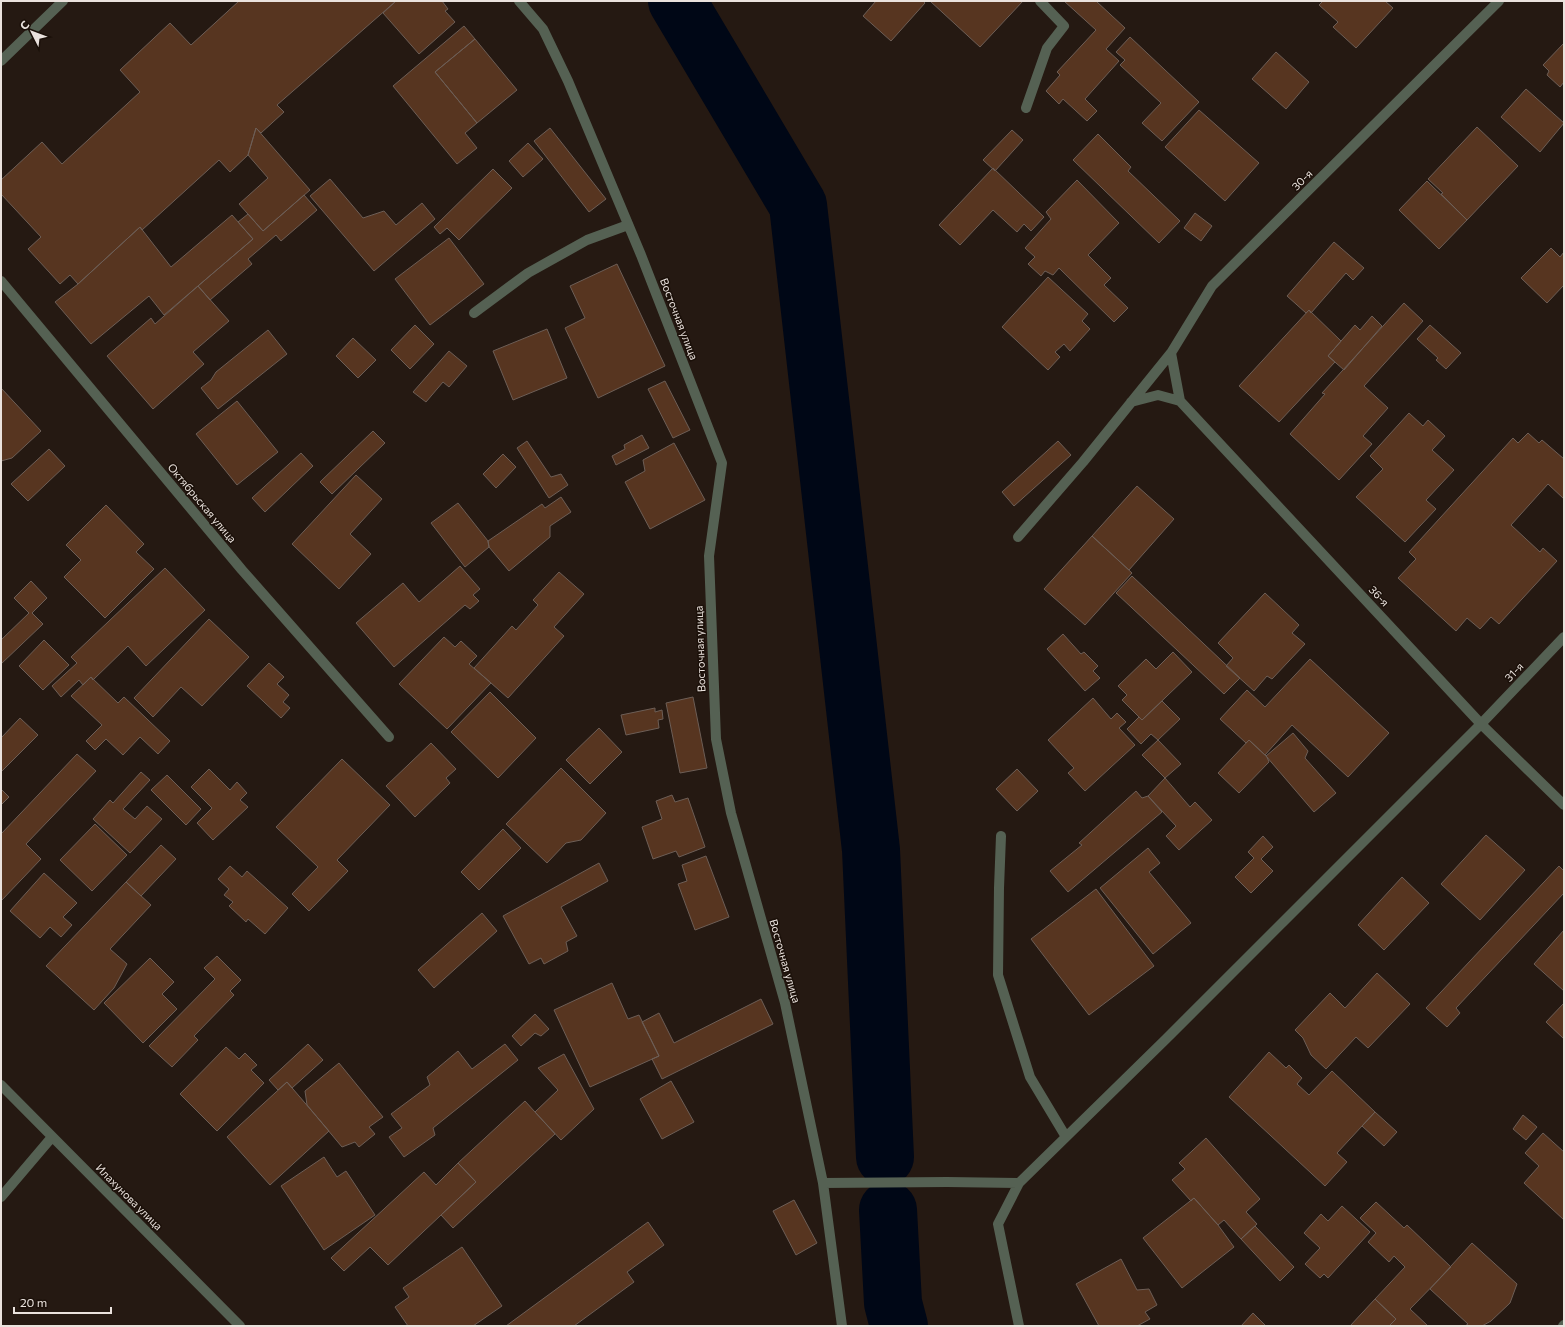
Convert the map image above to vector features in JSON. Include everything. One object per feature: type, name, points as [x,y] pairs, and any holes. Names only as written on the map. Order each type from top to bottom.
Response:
[{"type":"street","points":[[1,61],[63,1]]},
{"type":"street","name":"Восточная улица","points":[[520,1],[543,29],[568,80],[628,225],[722,463],[709,556],[716,739],[731,813],[785,1004],[823,1184],[842,1326]]},
{"type":"street","points":[[1026,108],[1047,48],[1064,26],[1040,1]]},
{"type":"street","name":"30-я","points":[[1018,537],[1083,462],[1171,353],[1212,286],[1499,1]]},
{"type":"street","points":[[474,313],[528,273],[587,240],[628,225]]},
{"type":"street","name":"Октябрьская улица","points":[[1,281],[242,570],[389,737]]},
{"type":"street","points":[[1130,402],[1158,395],[1180,401],[1171,353]]},
{"type":"street","name":"36-я","points":[[1180,401],[1481,724],[1564,806]]},
{"type":"street","name":"31-я","points":[[1019,1326],[998,1224],[1019,1183],[1166,1039],[1481,724],[1564,637]]},
{"type":"street","points":[[1001,836],[998,975],[1030,1077],[1066,1137]]},
{"type":"street","name":"Илахунова улица","points":[[1,1085],[240,1326]]},
{"type":"street","points":[[1,1197],[52,1137]]},
{"type":"street","points":[[823,1184],[947,1182],[1019,1183]]},
{"type":"building","points":[[239,1],[396,1],[277,105],[284,112],[261,133],[256,128],[248,155],[230,172],[219,160],[142,230],[140,227],[78,284],[70,275],[60,284],[28,249],[41,237],[1,194],[1,180],[42,142],[62,164],[140,92],[120,70],[170,23],[191,45]]},
{"type":"building","points":[[396,1],[442,1],[448,9],[445,11],[455,22],[419,54],[383,13]]},
{"type":"building","points":[[876,1],[923,1],[925,3],[891,41],[863,16]]},
{"type":"building","points":[[930,1],[1023,1],[980,47]]},
{"type":"building","points":[[1064,1],[1096,1],[1125,28],[1106,49],[1119,61],[1085,99],[1097,111],[1087,121],[1063,99],[1059,104],[1046,91],[1060,75],[1057,72],[1096,30]]},
{"type":"building","points":[[1323,1],[1385,1],[1393,8],[1356,48],[1333,27],[1338,22],[1319,5]]},
{"type":"building","points":[[464,26],[475,39],[435,72],[477,123],[465,133],[477,148],[457,164],[393,86]]},
{"type":"building","points":[[1130,37],[1199,102],[1162,141],[1142,123],[1161,103],[1120,65],[1125,60],[1116,52]]},
{"type":"building","points":[[475,39],[517,90],[477,123],[435,72]]},
{"type":"building","points":[[1564,43],[1564,82],[1560,87],[1547,75],[1549,71],[1543,65]]},
{"type":"building","points":[[1276,52],[1309,82],[1286,109],[1252,79]]},
{"type":"building","points":[[1526,89],[1564,123],[1540,152],[1501,117]]},
{"type":"building","points":[[1199,110],[1259,163],[1225,201],[1165,147]]},
{"type":"building","points":[[1477,127],[1518,166],[1467,220],[1441,194],[1443,193],[1428,179]]},
{"type":"building","points":[[256,128],[310,190],[263,231],[239,204],[268,178],[248,155]]},
{"type":"building","points":[[550,128],[606,199],[589,212],[534,141]]},
{"type":"building","points":[[1012,130],[1023,140],[995,171],[983,160]]},
{"type":"building","points":[[1098,134],[1131,167],[1128,171],[1180,221],[1159,243],[1073,160]]},
{"type":"building","points":[[528,143],[543,159],[523,177],[509,161]]},
{"type":"building","points":[[993,168],[1044,217],[1031,231],[1024,224],[1017,232],[993,210],[960,245],[939,225]]},
{"type":"building","points":[[493,169],[512,188],[459,240],[447,228],[440,234],[434,227]]},
{"type":"building","points":[[330,179],[363,218],[384,211],[396,225],[422,203],[435,219],[374,271],[310,196]]},
{"type":"building","points":[[1077,180],[1119,223],[1088,255],[1111,278],[1104,285],[1128,308],[1114,322],[1059,268],[1053,275],[1045,271],[1041,276],[1028,264],[1035,257],[1025,248],[1051,219],[1046,212]]},
{"type":"building","points":[[1427,181],[1467,220],[1439,249],[1399,210]]},
{"type":"building","points":[[304,195],[317,210],[281,241],[276,235],[248,259],[252,264],[210,300],[198,286],[253,239],[238,222],[248,214],[263,231]]},
{"type":"building","points":[[1195,213],[1212,226],[1201,241],[1184,228]]},
{"type":"building","points":[[232,215],[253,239],[164,315],[149,296],[91,344],[55,302],[78,284],[140,227],[171,267]]},
{"type":"building","points":[[449,238],[484,284],[430,325],[395,279]]},
{"type":"building","points":[[1334,242],[1364,268],[1353,280],[1346,273],[1311,313],[1309,310],[1306,313],[1287,296]]},
{"type":"building","points":[[1551,248],[1560,257],[1564,252],[1564,285],[1547,303],[1521,278]]},
{"type":"building","points":[[617,264],[665,366],[598,398],[565,328],[585,318],[570,286]]},
{"type":"building","points":[[1048,277],[1088,314],[1082,321],[1090,329],[1070,351],[1064,344],[1055,352],[1060,357],[1048,370],[1002,327]]},
{"type":"building","points":[[198,286],[229,321],[193,352],[204,364],[153,409],[107,356],[151,318],[155,324]]},
{"type":"building","points":[[1404,303],[1423,321],[1364,386],[1388,408],[1363,436],[1372,444],[1339,480],[1290,434],[1325,394],[1322,393]]},
{"type":"building","points":[[1309,310],[1341,341],[1328,356],[1335,362],[1279,422],[1239,386]]},
{"type":"building","points":[[1372,316],[1382,326],[1344,370],[1328,356],[1355,325],[1360,330]]},
{"type":"building","points":[[415,325],[434,344],[410,369],[391,350]]},
{"type":"building","points":[[1430,325],[1461,353],[1446,369],[1436,360],[1438,358],[1417,339]]},
{"type":"building","points":[[547,329],[567,378],[513,400],[493,351]]},
{"type":"building","points":[[268,330],[287,354],[218,409],[201,388],[211,380],[216,372]]},
{"type":"building","points":[[353,338],[376,360],[358,378],[336,356]]},
{"type":"building","points":[[449,351],[467,366],[449,387],[443,382],[426,402],[413,392]]},
{"type":"building","points":[[665,381],[690,430],[673,438],[648,389]]},
{"type":"building","points":[[1,388],[41,431],[12,458],[1,461]]},
{"type":"building","points":[[237,401],[278,452],[237,485],[196,434]]},
{"type":"building","points":[[1409,413],[1423,426],[1428,420],[1445,436],[1432,450],[1454,470],[1426,500],[1436,509],[1405,542],[1356,497],[1383,469],[1370,456]]},
{"type":"building","points":[[373,431],[385,443],[332,494],[320,482]]},
{"type":"building","points":[[1528,433],[1539,443],[1542,440],[1564,459],[1564,499],[1548,484],[1511,525],[1540,552],[1543,548],[1557,561],[1499,624],[1491,617],[1480,629],[1467,618],[1456,631],[1398,578],[1416,559],[1409,552],[1513,438],[1518,443]]},
{"type":"building","points":[[642,435],[649,448],[616,465],[612,456],[625,449],[624,445]]},
{"type":"building","points":[[527,441],[551,477],[561,474],[568,485],[549,498],[517,448]]},
{"type":"building","points":[[1058,441],[1071,455],[1014,506],[1002,492]]},
{"type":"building","points":[[674,443],[705,500],[650,529],[625,482],[645,471],[643,460]]},
{"type":"building","points":[[49,449],[65,466],[28,501],[11,484]]},
{"type":"building","points":[[301,453],[313,466],[265,512],[252,498]]},
{"type":"building","points":[[503,454],[516,467],[496,488],[483,474]]},
{"type":"building","points":[[356,475],[382,499],[350,534],[371,554],[339,589],[292,544]]},
{"type":"building","points":[[1137,486],[1174,519],[1129,570],[1092,536]]},
{"type":"building","points":[[561,497],[571,512],[550,526],[550,537],[509,571],[489,547],[488,541],[542,504],[545,508]]},
{"type":"building","points":[[458,503],[488,541],[489,547],[465,567],[431,523]]},
{"type":"building","points":[[106,505],[144,544],[136,552],[154,569],[105,618],[64,577],[81,560],[66,545]]},
{"type":"building","points":[[1092,536],[1132,573],[1085,625],[1044,589]]},
{"type":"building","points":[[460,566],[480,589],[473,595],[479,601],[470,609],[465,605],[394,667],[356,623],[403,583],[419,602]]},
{"type":"building","points":[[165,568],[205,610],[146,666],[128,646],[93,680],[91,677],[83,685],[79,680],[61,697],[52,686],[77,663],[71,657]]},
{"type":"building","points":[[559,572],[584,594],[554,627],[564,636],[508,698],[474,668],[512,626],[516,630],[538,605],[533,600]]},
{"type":"building","points":[[1132,576],[1240,678],[1224,694],[1116,593]]},
{"type":"building","points":[[31,581],[47,598],[32,613],[43,624],[1,664],[1,640],[29,613],[14,598]]},
{"type":"building","points":[[1265,593],[1299,625],[1292,633],[1305,644],[1272,679],[1267,676],[1254,691],[1226,666],[1233,658],[1218,643]]},
{"type":"building","points":[[209,619],[249,657],[202,706],[181,687],[153,717],[134,698]]},
{"type":"building","points":[[1063,634],[1081,654],[1084,652],[1098,666],[1093,671],[1100,678],[1085,691],[1047,649]]},
{"type":"building","points":[[444,637],[455,647],[461,641],[477,656],[469,664],[491,683],[447,729],[399,684]]},
{"type":"building","points":[[44,640],[69,665],[43,690],[19,666]]},
{"type":"building","points":[[1173,652],[1192,672],[1142,720],[1122,700],[1127,695],[1118,686],[1146,659],[1156,669]]},
{"type":"building","points":[[1310,659],[1389,733],[1348,777],[1292,725],[1265,755],[1249,740],[1246,743],[1220,719],[1247,690],[1265,707]]},
{"type":"building","points":[[269,663],[284,677],[277,684],[289,695],[283,702],[290,708],[281,718],[247,686]]},
{"type":"building","points":[[91,677],[118,703],[124,697],[170,741],[158,754],[140,737],[123,755],[106,739],[95,750],[86,741],[102,725],[71,696]]},
{"type":"building","points":[[490,692],[536,738],[498,778],[451,732]]},
{"type":"building","points":[[693,697],[707,768],[680,773],[666,703]]},
{"type":"building","points":[[1093,698],[1111,719],[1117,713],[1126,722],[1119,728],[1135,745],[1085,791],[1068,773],[1074,768],[1048,740]]},
{"type":"building","points":[[1162,701],[1180,719],[1158,740],[1151,734],[1141,744],[1127,729],[1139,717],[1142,720]]},
{"type":"building","points":[[655,708],[655,712],[662,710],[663,719],[658,720],[659,728],[626,735],[621,715]]},
{"type":"building","points":[[20,718],[38,735],[1,772],[1,738]]},
{"type":"building","points":[[599,728],[622,752],[590,784],[566,760]]},
{"type":"building","points":[[1293,733],[1308,751],[1305,758],[1336,793],[1314,812],[1266,756]]},
{"type":"building","points":[[1158,740],[1181,764],[1165,778],[1142,755]]},
{"type":"building","points":[[1249,740],[1267,757],[1269,762],[1239,793],[1218,773]]},
{"type":"building","points":[[431,743],[456,769],[446,778],[450,783],[415,817],[386,786]]},
{"type":"building","points":[[77,754],[96,771],[26,844],[41,859],[1,901],[1,834]]},
{"type":"building","points":[[342,759],[390,805],[337,860],[348,871],[309,911],[292,894],[318,867],[276,827]]},
{"type":"building","points":[[561,768],[606,813],[581,840],[566,843],[547,863],[506,824]]},
{"type":"building","points":[[209,769],[230,790],[237,782],[247,793],[240,800],[248,807],[213,840],[197,823],[212,808],[191,787]]},
{"type":"building","points":[[1017,769],[1038,791],[1017,811],[996,789]]},
{"type":"building","points":[[141,772],[150,780],[123,809],[135,819],[147,806],[162,819],[130,853],[93,819],[110,800],[113,803]]},
{"type":"building","points":[[167,775],[201,809],[186,825],[151,790]]},
{"type":"building","points":[[1165,778],[1190,807],[1195,802],[1212,820],[1179,850],[1166,836],[1176,826],[1148,796]]},
{"type":"building","points":[[1,789],[9,797],[1,805]]},
{"type":"building","points":[[1136,791],[1142,798],[1148,796],[1162,812],[1068,892],[1050,871],[1082,845],[1079,843]]},
{"type":"building","points":[[672,795],[675,802],[688,798],[705,847],[679,857],[676,851],[653,859],[642,827],[662,819],[656,801]]},
{"type":"building","points":[[95,824],[127,855],[92,891],[60,860]]},
{"type":"building","points":[[503,829],[521,848],[479,890],[461,872]]},
{"type":"building","points":[[1486,835],[1525,870],[1480,920],[1441,884]]},
{"type":"building","points":[[1263,836],[1273,847],[1261,859],[1273,871],[1251,893],[1235,877],[1254,858],[1248,852]]},
{"type":"building","points":[[161,845],[176,859],[141,896],[126,882]]},
{"type":"building","points":[[1148,848],[1160,863],[1149,872],[1191,923],[1153,954],[1100,888]]},
{"type":"building","points":[[706,856],[729,917],[695,930],[678,884],[687,881],[682,865]]},
{"type":"building","points":[[599,863],[608,881],[561,907],[577,936],[566,942],[568,951],[544,964],[541,958],[529,964],[503,916]]},
{"type":"building","points":[[230,866],[242,877],[247,871],[288,908],[265,934],[248,919],[246,922],[229,906],[233,902],[224,895],[229,889],[218,879]]},
{"type":"building","points":[[1559,866],[1564,871],[1564,893],[1456,1008],[1460,1013],[1447,1027],[1426,1008]]},
{"type":"building","points":[[44,873],[77,903],[63,917],[72,925],[61,937],[50,927],[40,938],[10,911]]},
{"type":"building","points":[[1402,877],[1429,903],[1384,950],[1358,925]]},
{"type":"building","points":[[126,882],[151,905],[110,949],[127,964],[114,988],[94,1010],[46,966]]},
{"type":"building","points":[[1096,889],[1154,966],[1089,1015],[1031,939]]},
{"type":"building","points":[[482,913],[497,931],[434,988],[418,970]]},
{"type":"building","points":[[1564,930],[1564,991],[1534,964]]},
{"type":"building","points":[[217,956],[241,980],[230,991],[234,995],[194,1036],[198,1040],[172,1067],[149,1046],[215,979],[204,968]]},
{"type":"building","points":[[150,958],[174,982],[162,994],[177,1009],[143,1043],[104,1003]]},
{"type":"building","points":[[1377,973],[1410,1004],[1368,1048],[1356,1037],[1326,1069],[1311,1055],[1303,1038],[1295,1030],[1330,993],[1345,1008]]},
{"type":"building","points":[[612,983],[628,1019],[639,1015],[659,1056],[590,1087],[554,1010]]},
{"type":"building","points":[[761,999],[773,1024],[662,1079],[652,1059],[659,1056],[642,1022],[659,1013],[674,1043]]},
{"type":"building","points":[[1564,1003],[1564,1039],[1546,1022]]},
{"type":"building","points":[[535,1014],[549,1029],[541,1036],[535,1033],[521,1046],[512,1036]]},
{"type":"building","points":[[308,1044],[323,1060],[292,1088],[287,1082],[278,1090],[269,1080]]},
{"type":"building","points":[[505,1044],[518,1060],[433,1128],[435,1135],[404,1157],[389,1137],[402,1128],[391,1114],[430,1085],[427,1077],[458,1051],[472,1069]]},
{"type":"building","points":[[226,1047],[239,1059],[245,1053],[257,1065],[251,1070],[264,1083],[217,1131],[180,1094]]},
{"type":"building","points":[[1269,1052],[1286,1068],[1289,1065],[1302,1078],[1297,1084],[1309,1095],[1332,1071],[1375,1112],[1337,1153],[1347,1162],[1325,1186],[1229,1097]]},
{"type":"building","points":[[564,1054],[594,1109],[561,1140],[535,1112],[558,1090],[538,1068]]},
{"type":"building","points":[[339,1063],[383,1117],[369,1127],[375,1134],[359,1147],[355,1142],[342,1147],[307,1105],[305,1091]]},
{"type":"building","points":[[671,1081],[694,1122],[662,1139],[640,1099]]},
{"type":"building","points":[[287,1082],[329,1131],[270,1185],[227,1137]]},
{"type":"building","points":[[525,1101],[555,1134],[453,1228],[441,1215],[476,1182],[458,1163]]},
{"type":"building","points":[[1375,1112],[1397,1132],[1384,1146],[1362,1126]]},
{"type":"building","points":[[1523,1115],[1537,1127],[1526,1140],[1513,1129]]},
{"type":"building","points":[[1543,1133],[1564,1152],[1564,1220],[1524,1183],[1539,1166],[1525,1153]]},
{"type":"building","points":[[1206,1138],[1260,1199],[1246,1212],[1257,1224],[1241,1239],[1224,1220],[1218,1225],[1194,1198],[1191,1201],[1172,1180],[1185,1169],[1179,1163]]},
{"type":"building","points":[[324,1157],[337,1177],[346,1171],[375,1215],[324,1250],[281,1186]]},
{"type":"building","points":[[458,1163],[476,1182],[388,1265],[370,1247],[344,1271],[331,1258],[424,1172],[436,1185]]},
{"type":"building","points":[[1194,1198],[1218,1225],[1234,1247],[1182,1288],[1143,1238]]},
{"type":"building","points":[[794,1200],[817,1243],[796,1255],[773,1211]]},
{"type":"building","points":[[1376,1202],[1404,1228],[1407,1225],[1451,1267],[1410,1309],[1428,1326],[1389,1326],[1396,1319],[1375,1299],[1405,1267],[1394,1256],[1389,1262],[1368,1242],[1376,1233],[1360,1218]]},
{"type":"building","points":[[1342,1206],[1370,1232],[1328,1278],[1324,1274],[1320,1278],[1305,1264],[1320,1248],[1304,1233],[1321,1214],[1328,1221]]},
{"type":"building","points":[[648,1222],[664,1245],[627,1272],[634,1282],[574,1326],[506,1326]]},
{"type":"building","points":[[1255,1226],[1294,1267],[1280,1281],[1241,1239]]},
{"type":"building","points":[[1472,1243],[1517,1284],[1510,1303],[1491,1321],[1482,1326],[1465,1326],[1468,1324],[1430,1289]]},
{"type":"building","points":[[462,1247],[502,1306],[473,1326],[408,1326],[395,1307],[409,1297],[403,1288]]},
{"type":"building","points":[[1121,1259],[1137,1290],[1149,1289],[1157,1305],[1145,1312],[1150,1319],[1137,1326],[1099,1326],[1076,1284]]},
{"type":"building","points":[[1375,1299],[1396,1319],[1389,1326],[1350,1326]]},
{"type":"building","points":[[1253,1313],[1266,1326],[1241,1326]]},
{"type":"waterway","points":[[677,1],[798,205],[871,850],[885,1157]]},
{"type":"waterway","points":[[888,1210],[893,1303],[899,1326]]}]
